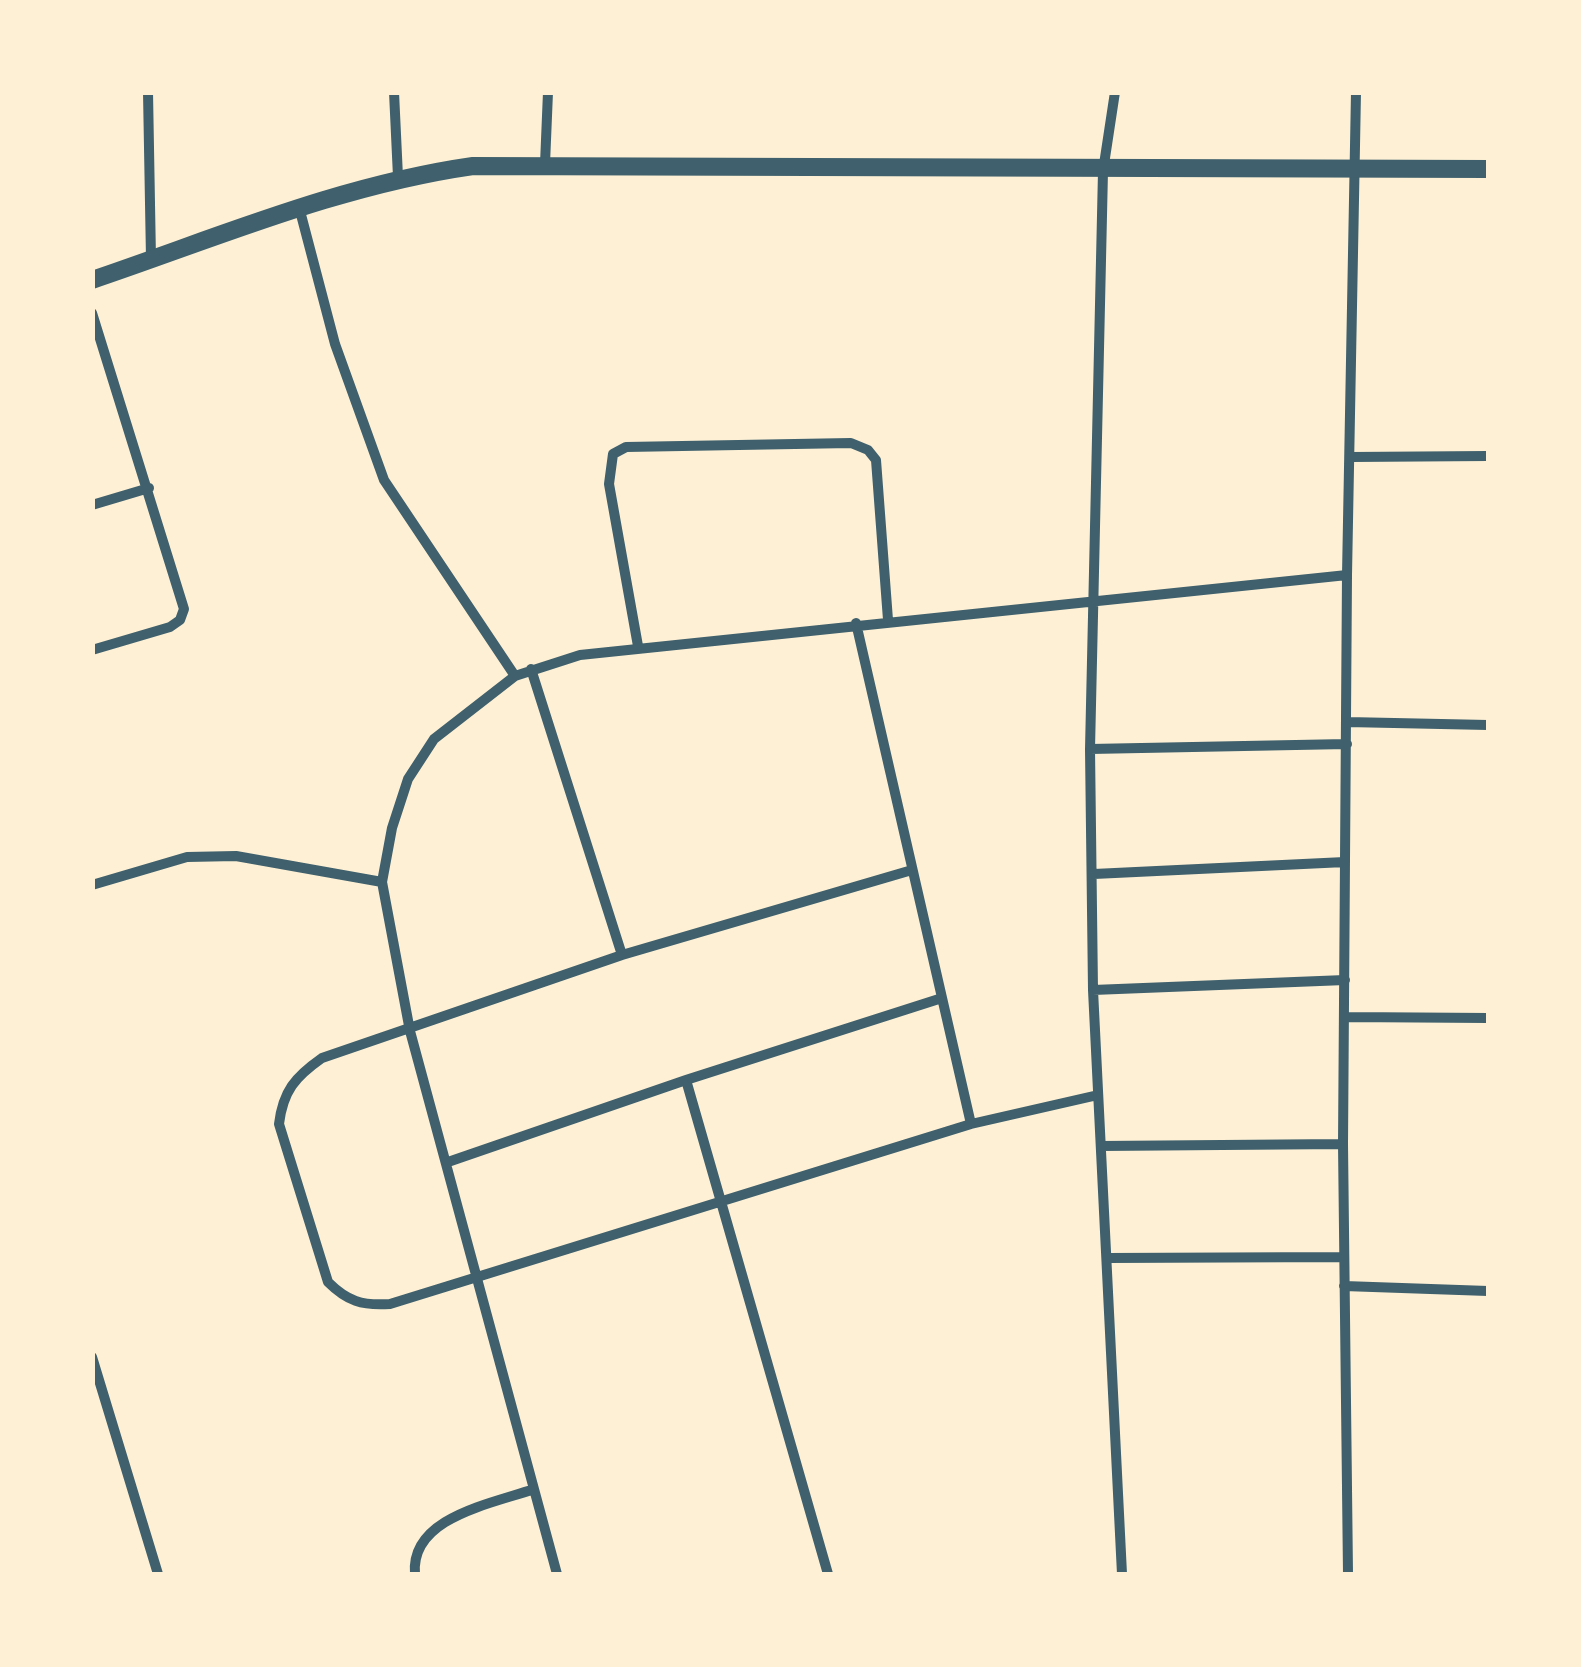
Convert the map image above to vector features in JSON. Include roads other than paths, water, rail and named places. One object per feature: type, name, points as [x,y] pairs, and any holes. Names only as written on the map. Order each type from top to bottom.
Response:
[{"type":"street","points":[[148,92],[151,260]]},
{"type":"street","points":[[394,92],[398,176]]},
{"type":"street","points":[[545,164],[548,92]]},
{"type":"street","points":[[1115,92],[1102,171],[1090,749],[1093,990],[1122,1574]]},
{"type":"street","points":[[1348,1574],[1344,1286],[1347,575],[1356,92]]},
{"type":"street","points":[[92,280],[298,206],[398,176],[473,166],[1488,170]]},
{"type":"street","points":[[298,206],[335,344],[384,480],[408,522],[515,676]]},
{"type":"street","points":[[92,313],[184,608],[180,620],[92,650]]},
{"type":"street","points":[[638,646],[609,484],[613,454],[626,448],[852,444],[868,450],[876,460],[888,620]]},
{"type":"street","points":[[1351,457],[1488,456]]},
{"type":"street","points":[[92,505],[148,488]]},
{"type":"street","points":[[558,1574],[410,1031],[382,882],[392,828],[408,779],[434,739],[515,676],[580,654],[1347,575]]},
{"type":"street","points":[[856,623],[972,1124]]},
{"type":"street","points":[[532,668],[622,956]]},
{"type":"street","points":[[1347,722],[1488,725]]},
{"type":"street","points":[[1090,749],[1347,744]]},
{"type":"street","points":[[92,885],[187,857],[236,856],[293,862],[382,882]]},
{"type":"street","points":[[1094,874],[1346,862]]},
{"type":"street","points":[[912,870],[622,956],[322,1058],[298,1074],[282,1097],[279,1124],[328,1282],[344,1298],[367,1306],[390,1304],[972,1124],[1098,1095]]},
{"type":"street","points":[[1093,990],[1345,980]]},
{"type":"street","points":[[448,1162],[942,998]]},
{"type":"street","points":[[1346,1017],[1488,1018]]},
{"type":"street","points":[[686,1080],[828,1574]]},
{"type":"street","points":[[1101,1146],[1344,1144]]},
{"type":"street","points":[[1108,1258],[1344,1257]]},
{"type":"street","points":[[1344,1286],[1488,1291]]},
{"type":"street","points":[[92,1357],[158,1574]]},
{"type":"street","points":[[414,1574],[422,1542],[445,1521],[534,1489]]}]
